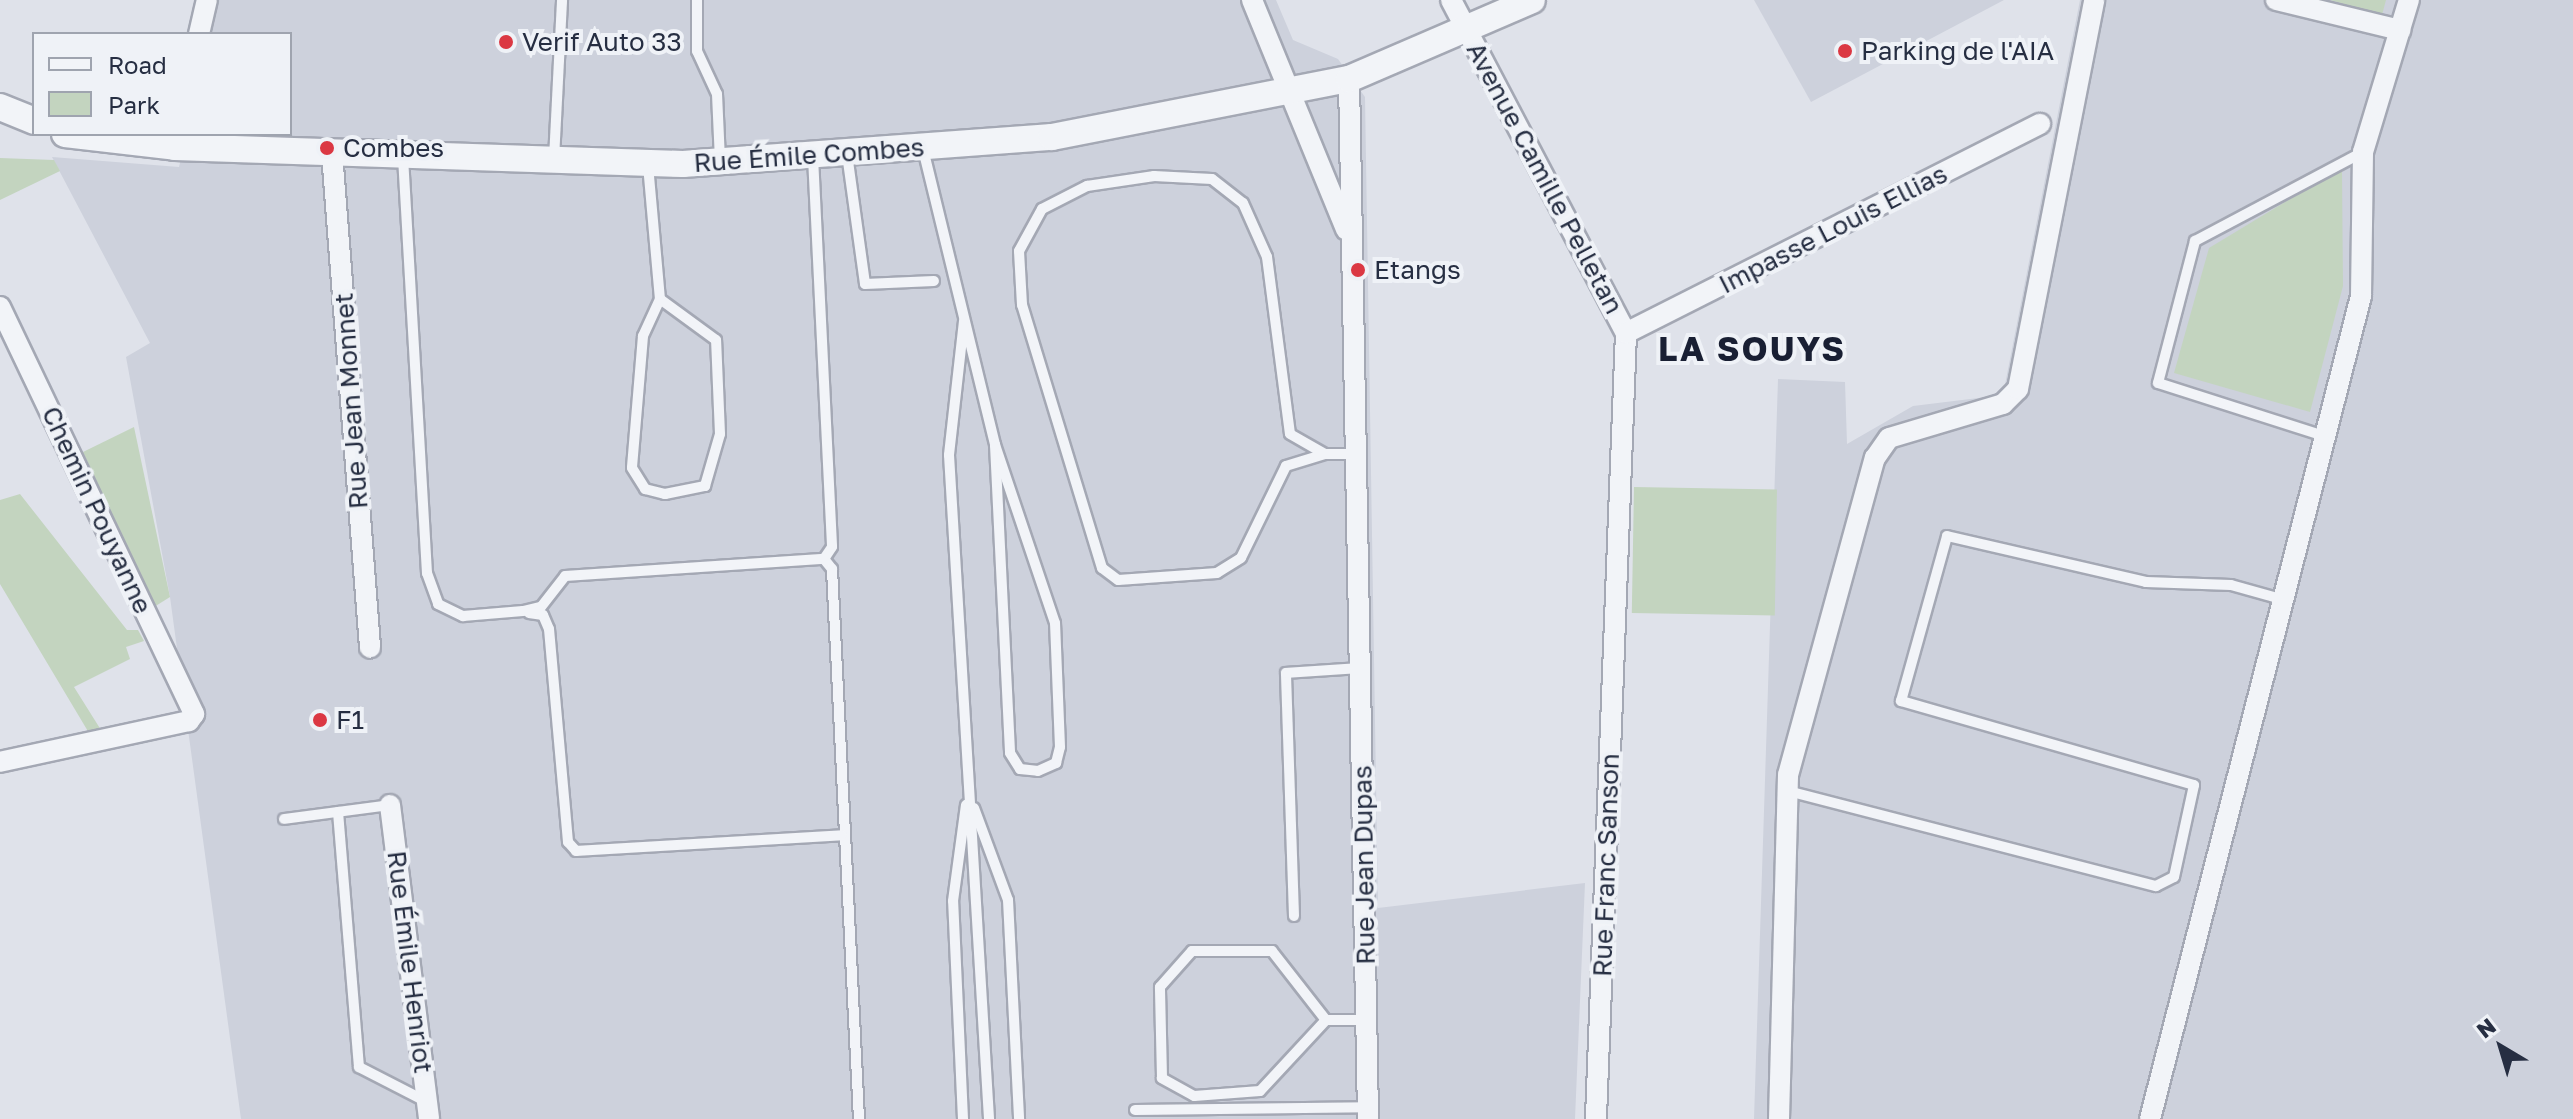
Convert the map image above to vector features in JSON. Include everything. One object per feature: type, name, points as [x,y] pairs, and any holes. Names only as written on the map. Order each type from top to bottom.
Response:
[{"type":"street","points":[[199,32],[207,0]]},
{"type":"street","points":[[1252,0],[1288,94],[1349,236]]},
{"type":"street","name":"Avenue Camille Pelletan","points":[[1451,0],[1626,333],[1614,611]]},
{"type":"street","name":"Rue Émile Combes","points":[[97,136],[403,157],[647,163],[923,147],[1147,123],[1288,94],[1349,79],[1467,31],[1532,0]]},
{"type":"street","points":[[1779,1119],[1788,791],[1875,458],[1889,438],[2003,404],[2018,389],[2094,0]]},
{"type":"street","points":[[2276,0],[2400,30]]},
{"type":"street","points":[[2150,1119],[2361,296],[2363,152],[2409,0]]},
{"type":"street","name":"Rue Jean Dupas","points":[[1349,79],[1349,236],[1368,1113]]},
{"type":"street","points":[[0,107],[32,120]]},
{"type":"street","name":"Impasse Louis Ellias","points":[[1626,333],[2040,124]]},
{"type":"street","name":"Rue Jean Monnet","points":[[332,153],[370,648]]},
{"type":"street","name":"Chemin Pouyanne","points":[[0,307],[194,714],[189,721],[0,762]]},
{"type":"street","name":"Rue Franc Sanson","points":[[1596,1119],[1614,611]]},
{"type":"street","name":"Rue Émile Henriot","points":[[390,805],[428,1110]]},
{"type":"lane","points":[[554,161],[562,0]]},
{"type":"lane","points":[[697,0],[697,51],[717,94],[720,161]]},
{"type":"lane","points":[[923,147],[995,445],[1055,623],[1060,747],[1056,763],[1038,771],[1020,769],[1010,753],[995,445]]},
{"type":"lane","points":[[846,152],[865,284],[934,281]]},
{"type":"lane","points":[[2324,436],[2158,383],[2195,241],[2363,152]]},
{"type":"lane","points":[[813,155],[832,547],[824,559]]},
{"type":"lane","points":[[403,157],[427,573],[438,604],[463,616],[523,611],[541,607],[565,576],[824,559]]},
{"type":"lane","points":[[647,163],[660,299],[643,336],[632,468],[645,489],[665,494],[705,486],[720,434],[716,340],[660,299]]},
{"type":"lane","points":[[1325,454],[1290,434],[1267,257],[1243,203],[1212,179],[1154,176],[1087,186],[1042,209],[1019,251],[1022,305],[1102,568],[1118,580],[1217,573],[1241,558],[1286,466],[1325,454],[1354,454]]},
{"type":"lane","points":[[965,311],[949,455],[967,791],[981,904],[989,1119]]},
{"type":"lane","points":[[1788,791],[2156,886],[2174,877],[2194,785],[1901,701],[1947,536],[2146,582],[2231,585],[2281,599]]},
{"type":"lane","points":[[824,559],[832,569],[842,835],[859,1119]]},
{"type":"lane","points":[[523,611],[543,615],[549,629],[568,842],[576,851],[842,835]]},
{"type":"lane","points":[[1294,916],[1286,673],[1359,668]]},
{"type":"lane","points":[[963,1119],[953,901],[967,791]]},
{"type":"lane","points":[[967,791],[1008,900],[1019,1119]]},
{"type":"lane","points":[[284,819],[390,805]]},
{"type":"lane","points":[[338,812],[359,1067],[428,1110]]},
{"type":"lane","points":[[1326,1020],[1272,951],[1192,951],[1160,987],[1162,1078],[1194,1096],[1260,1091],[1326,1020],[1367,1020]]},
{"type":"lane","points":[[1135,1110],[1368,1113]]},
{"type":"shaded area","points":[[218,0],[1276,0],[1293,40],[1338,59],[1365,97],[1378,908],[1585,883],[1575,1119],[241,1119],[170,597],[126,357],[150,343],[52,157],[179,167],[187,136],[292,136],[292,32],[210,32]]},
{"type":"shaded area","name":"Parking de l'AIA","points":[[1754,0],[2004,0],[1811,102]]},
{"type":"shaded area","points":[[2080,0],[2573,0],[2573,1119],[1754,1119],[1778,379],[1845,382],[1847,444],[1913,406],[2003,395]]},
{"type":"green space","points":[[2330,0],[2386,0],[2382,15]]},
{"type":"green space","points":[[0,158],[54,160],[60,171],[0,200]]},
{"type":"green space","points":[[2335,172],[2342,172],[2343,286],[2310,412],[2174,373],[2209,248]]},
{"type":"green space","points":[[134,427],[170,597],[154,607],[83,452]]},
{"type":"green space","points":[[1634,487],[1777,489],[1775,615],[1632,613]]},
{"type":"green space","points":[[20,494],[127,630],[138,630],[144,641],[126,647],[130,659],[74,687],[101,730],[89,733],[0,584],[0,500]]},
{"type":"place","name":"Verif Auto 33","points":[[506,42]]},
{"type":"place","name":"Parking de l'AIA","points":[[1845,51]]},
{"type":"place","name":"Combes","points":[[327,148]]},
{"type":"place","name":"Etangs","points":[[1358,270]]},
{"type":"place","name":"F1","points":[[320,720]]},
{"type":"district","name":"LA SOUYS","points":[[1752,349]]}]
